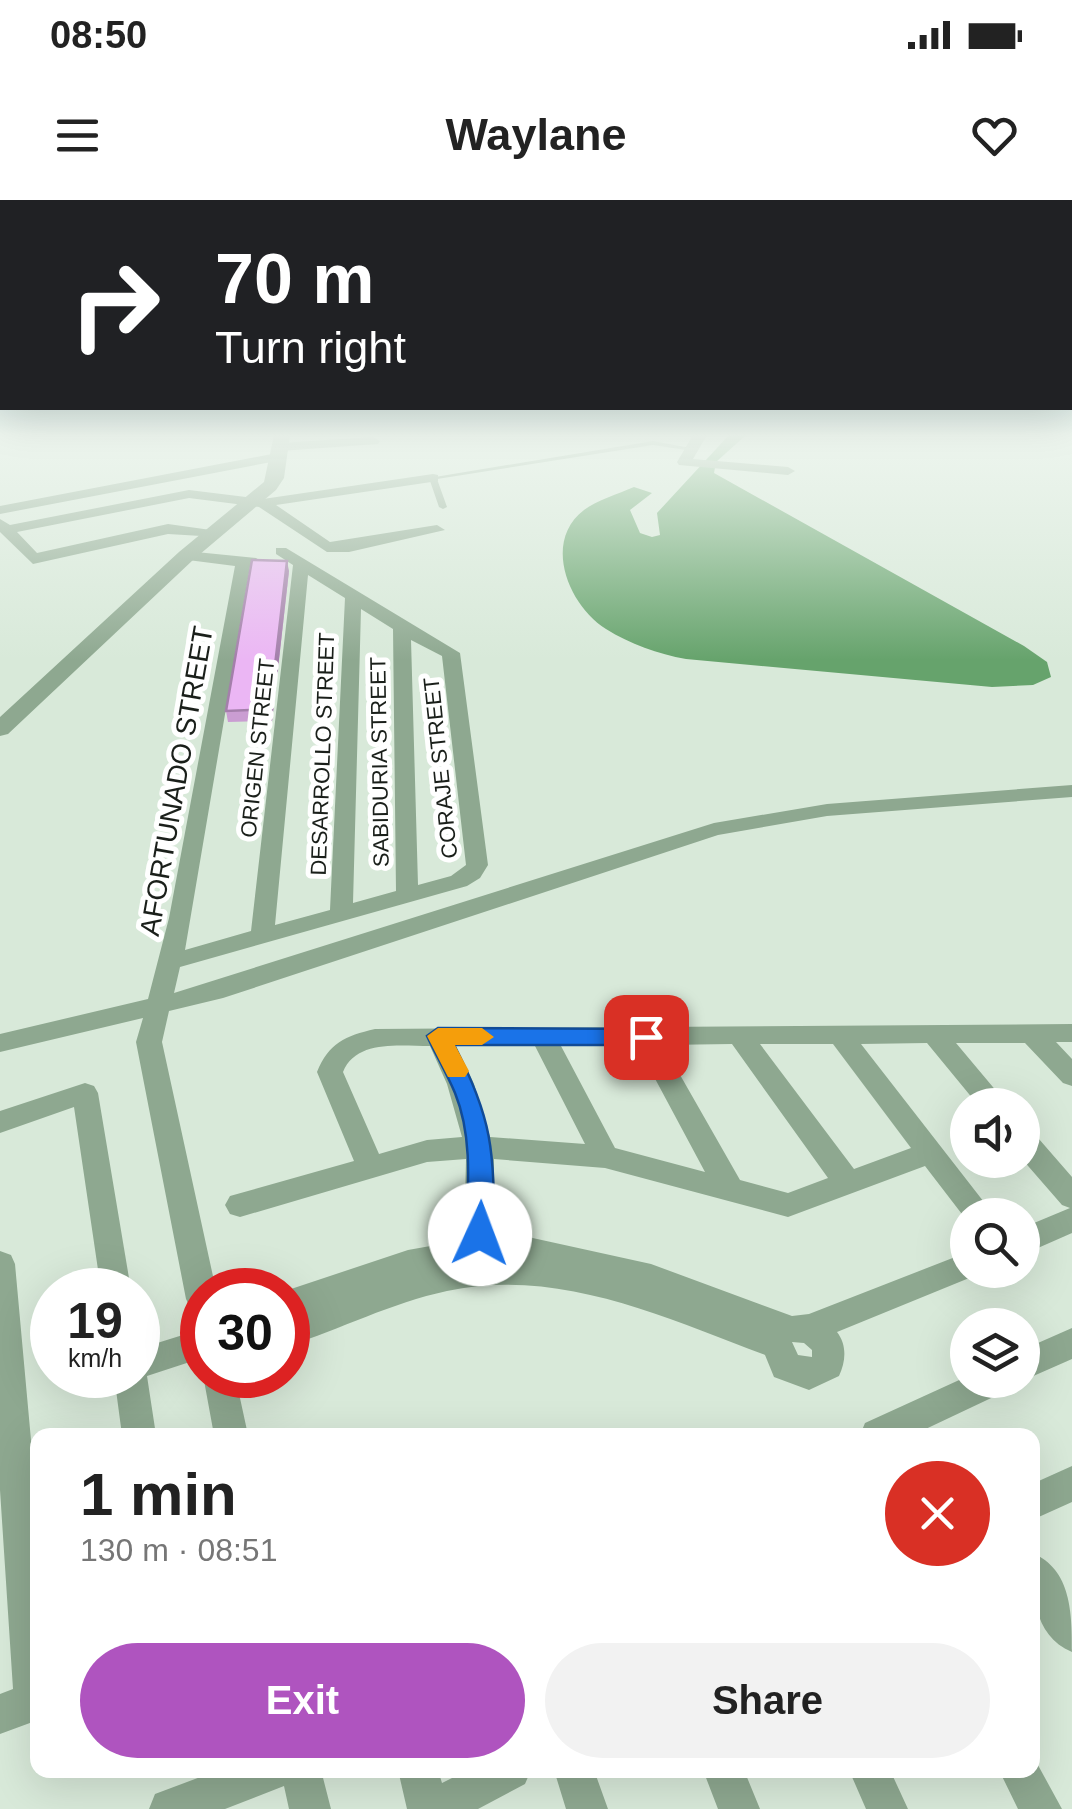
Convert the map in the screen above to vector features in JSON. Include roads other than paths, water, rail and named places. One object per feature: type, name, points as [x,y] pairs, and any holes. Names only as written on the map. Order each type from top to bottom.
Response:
[{"type":"street","points":[[3,526],[106,510]]},
{"type":"street","points":[[0,729],[186,556],[247,510]]},
{"type":"street","points":[[270,510],[327,547],[350,547],[437,530]]},
{"type":"street","points":[[60,519],[84,548]]},
{"type":"street","points":[[3,526],[33,559],[174,528],[213,534]]},
{"type":"street","points":[[281,550],[402,628]]},
{"type":"street","points":[[186,556],[243,563],[301,564]]},
{"type":"street","name":"AFORTUNADO STREET","points":[[195,1268],[151,1057],[156,1008],[170,962],[243,563]]},
{"type":"street","name":"ORIGEN STREET","points":[[262,937],[301,564]]},
{"type":"street","name":"DESARROLLO STREET","points":[[341,914],[352,596]]},
{"type":"street","name":"CORAJE STREET","points":[[402,628],[451,654],[477,865],[472,873],[407,896]]},
{"type":"street","name":"SABIDURIA STREET","points":[[402,628],[407,896]]},
{"type":"street","points":[[0,1044],[156,1008],[714,829],[828,810],[1072,790]]},
{"type":"street","points":[[170,962],[407,896]]},
{"type":"street","points":[[370,1166],[332,1083],[332,1060],[350,1045],[364,1041],[438,1036],[1072,1033]]},
{"type":"street","points":[[438,1036],[468,1094],[480,1146],[482,1196],[476,1262]]},
{"type":"street","points":[[936,1036],[980,1088]]},
{"type":"street","points":[[1034,1036],[1072,1076]]},
{"type":"street","points":[[544,1037],[605,1156]]},
{"type":"street","points":[[646,1037],[730,1190]]},
{"type":"street","points":[[740,1037],[849,1184]]},
{"type":"street","points":[[842,1037],[966,1198]]},
{"type":"street","points":[[0,1122],[86,1093],[113,1268]]},
{"type":"street","points":[[240,1204],[426,1151],[480,1146],[605,1156],[788,1205],[931,1152]]},
{"type":"street","points":[[1040,1159],[1072,1197]]},
{"type":"street","points":[[1040,1234],[1072,1220]]},
{"type":"street","points":[[310,1324],[476,1262]]},
{"type":"street","points":[[310,1296],[408,1263],[476,1262],[580,1280],[792,1334],[950,1272]]},
{"type":"street","points":[[0,1264],[24,1705]]},
{"type":"street","points":[[1040,1358],[1071,1345]]},
{"type":"street","points":[[133,1398],[138,1428]]},
{"type":"street","points":[[224,1398],[230,1428]]},
{"type":"street","points":[[892,1428],[956,1398]]},
{"type":"street","points":[[1040,1499],[1072,1483]]},
{"type":"street","points":[[1040,1583],[1072,1633]]},
{"type":"street","points":[[170,1809],[253,1778]]},
{"type":"street","points":[[303,1778],[310,1809]]},
{"type":"street","points":[[421,1778],[431,1809],[495,1778]]},
{"type":"street","points":[[576,1778],[586,1809]]},
{"type":"street","points":[[726,1778],[738,1809]]},
{"type":"street","points":[[872,1778],[887,1809]]},
{"type":"street","points":[[1024,1778],[1041,1809]]}]
